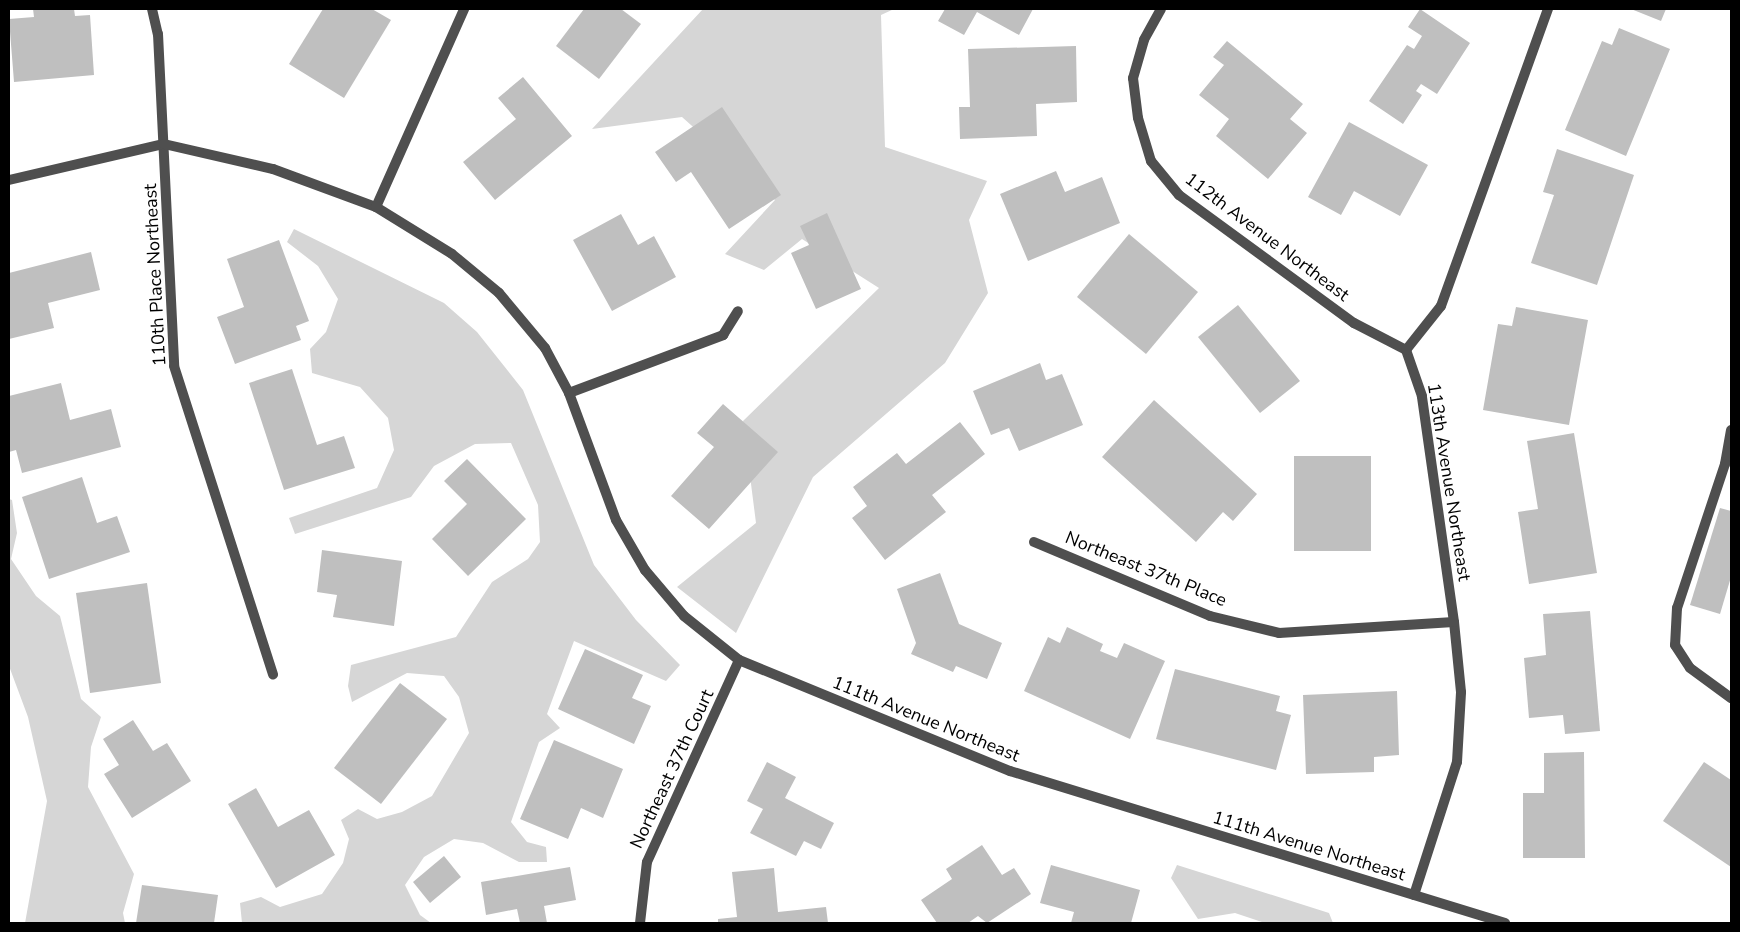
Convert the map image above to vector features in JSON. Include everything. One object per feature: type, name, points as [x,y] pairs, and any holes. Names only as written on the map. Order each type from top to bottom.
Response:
[{"type":"street","name":"110th Place Northeast","points":[[152,9],[158,34],[174,366],[273,675]]},
{"type":"street","points":[[376,207],[464,9]]},
{"type":"street","name":"112th Avenue Northeast","points":[[1161,9],[1144,40],[1133,78],[1138,118],[1150,161],[1187,200],[1354,323],[1406,350]]},
{"type":"street","points":[[1406,350],[1441,306],[1548,9]]},
{"type":"street","points":[[9,180],[164,144]]},
{"type":"street","name":"111th Avenue Northeast","points":[[164,144],[273,169],[376,207],[452,254],[499,293],[545,348],[569,393],[616,520],[645,570],[684,616],[739,660],[1010,771],[1505,923]]},
{"type":"street","points":[[569,393],[723,335],[738,311]]},
{"type":"street","name":"113th Avenue Northeast","points":[[1406,350],[1422,396],[1454,622],[1461,692],[1457,762],[1414,896]]},
{"type":"street","points":[[1731,430],[1725,464],[1677,608],[1674,645],[1690,668],[1731,698]]},
{"type":"street","name":"Northeast 37th Place","points":[[1034,542],[1210,616],[1279,633],[1454,622]]},
{"type":"street","name":"Northeast 37th Court","points":[[640,923],[647,862],[739,660]]},
{"type":"shaded area","points":[[703,9],[894,9],[881,15],[885,147],[987,181],[969,220],[988,293],[945,363],[813,477],[736,633],[677,587],[756,523],[743,421],[879,288],[802,239],[764,270],[725,254],[775,200],[682,117],[592,129]]},
{"type":"shaded area","points":[[294,229],[444,303],[477,332],[523,390],[594,565],[636,620],[680,665],[666,681],[574,641],[547,714],[560,728],[539,742],[511,822],[527,842],[546,847],[547,862],[519,862],[483,843],[454,839],[424,857],[405,885],[420,915],[431,923],[242,923],[240,903],[261,897],[280,907],[322,894],[343,863],[349,839],[341,820],[358,809],[377,819],[402,812],[432,796],[469,733],[459,697],[444,676],[407,673],[352,702],[348,686],[351,665],[456,637],[492,582],[528,559],[540,542],[538,505],[511,443],[475,444],[434,466],[411,497],[295,534],[289,518],[377,488],[394,450],[388,418],[360,387],[312,373],[310,349],[326,332],[338,299],[318,266],[287,242]]},
{"type":"shaded area","points":[[9,499],[12,500],[17,533],[11,559],[36,596],[60,616],[81,699],[101,717],[91,747],[88,787],[134,874],[123,913],[125,923],[25,923],[47,801],[28,717],[9,666]]},
{"type":"shaded area","points":[[1177,865],[1329,913],[1333,923],[1265,923],[1235,913],[1198,919],[1171,878]]},
{"type":"building","points":[[33,9],[74,9],[75,16],[90,15],[94,75],[14,82],[9,19],[34,17]]},
{"type":"building","points":[[323,9],[372,9],[391,20],[344,98],[289,64]]},
{"type":"building","points":[[584,9],[621,9],[641,24],[599,79],[556,46]]},
{"type":"building","points":[[945,9],[1033,9],[1019,35],[977,12],[964,35],[938,21]]},
{"type":"building","points":[[1420,9],[1470,43],[1437,94],[1421,84],[1416,91],[1422,95],[1403,124],[1369,101],[1407,45],[1414,49],[1422,36],[1408,27]]},
{"type":"building","points":[[1631,9],[1666,9],[1661,21]]},
{"type":"building","points":[[1619,28],[1670,49],[1626,156],[1565,130],[1602,41],[1612,45]]},
{"type":"building","points":[[1227,41],[1303,104],[1290,119],[1307,133],[1268,179],[1216,136],[1229,119],[1199,95],[1224,65],[1213,57]]},
{"type":"building","points":[[1076,46],[1077,102],[1036,104],[1037,136],[960,139],[959,107],[970,107],[968,49]]},
{"type":"building","points":[[523,77],[572,136],[495,200],[463,162],[516,119],[498,98]]},
{"type":"building","points":[[722,107],[781,195],[729,229],[691,172],[676,182],[655,152]]},
{"type":"building","points":[[1349,122],[1428,165],[1400,216],[1354,191],[1341,215],[1308,197]]},
{"type":"building","points":[[1557,149],[1634,175],[1597,285],[1531,263],[1554,195],[1543,192]]},
{"type":"building","points":[[1056,171],[1065,192],[1102,177],[1120,223],[1028,261],[1000,194]]},
{"type":"building","points":[[827,213],[861,289],[816,309],[791,253],[809,245],[800,226]]},
{"type":"building","points":[[621,214],[638,245],[654,236],[676,277],[612,311],[573,240]]},
{"type":"building","points":[[1129,234],[1198,292],[1146,354],[1077,297]]},
{"type":"building","points":[[279,240],[309,321],[296,326],[301,340],[235,364],[217,317],[244,307],[227,259]]},
{"type":"building","points":[[91,252],[100,290],[48,303],[54,328],[9,339],[9,273]]},
{"type":"building","points":[[1238,305],[1300,381],[1260,413],[1198,337]]},
{"type":"building","points":[[1516,307],[1588,320],[1569,425],[1483,410],[1498,324],[1512,326]]},
{"type":"building","points":[[1040,363],[1046,380],[1062,374],[1083,425],[1019,451],[1009,428],[991,435],[973,391]]},
{"type":"building","points":[[292,369],[317,445],[344,436],[355,468],[284,490],[249,383]]},
{"type":"building","points":[[61,383],[70,420],[111,409],[121,447],[22,473],[16,450],[9,452],[9,396]]},
{"type":"building","points":[[1154,400],[1257,494],[1233,521],[1223,512],[1196,542],[1102,457]]},
{"type":"building","points":[[723,404],[778,452],[709,529],[671,496],[714,447],[697,433]]},
{"type":"building","points":[[960,422],[985,454],[932,495],[946,512],[885,560],[852,518],[867,506],[853,487],[897,453],[906,464]]},
{"type":"building","points":[[1574,433],[1597,573],[1529,584],[1518,512],[1538,509],[1527,441]]},
{"type":"building","points":[[1294,456],[1371,456],[1371,551],[1294,551]]},
{"type":"building","points":[[467,459],[526,519],[468,576],[432,539],[467,504],[444,481]]},
{"type":"building","points":[[82,477],[97,523],[117,516],[130,552],[49,579],[22,497]]},
{"type":"building","points":[[1720,508],[1731,511],[1731,577],[1720,614],[1690,605]]},
{"type":"building","points":[[322,550],[402,561],[394,626],[333,617],[337,595],[317,592]]},
{"type":"building","points":[[940,573],[959,624],[1002,643],[987,679],[956,666],[953,672],[911,654],[916,643],[897,589]]},
{"type":"building","points":[[147,583],[161,683],[90,693],[76,593]]},
{"type":"building","points":[[1590,611],[1600,731],[1565,734],[1563,715],[1529,718],[1524,658],[1546,655],[1543,614]]},
{"type":"building","points":[[1067,627],[1103,644],[1100,651],[1117,658],[1124,643],[1165,661],[1130,739],[1024,691],[1048,637],[1060,643]]},
{"type":"building","points":[[585,649],[643,675],[632,698],[651,706],[634,744],[558,709]]},
{"type":"building","points":[[1175,669],[1280,696],[1276,711],[1291,715],[1276,770],[1156,739]]},
{"type":"building","points":[[400,683],[447,719],[381,804],[334,768]]},
{"type":"building","points":[[1397,691],[1399,755],[1374,757],[1374,772],[1306,774],[1303,695]]},
{"type":"building","points":[[133,720],[153,751],[167,743],[191,781],[132,818],[104,774],[119,765],[103,739]]},
{"type":"building","points":[[554,740],[623,769],[603,818],[581,808],[568,839],[520,819]]},
{"type":"building","points":[[1584,752],[1585,858],[1523,858],[1523,793],[1544,793],[1544,753]]},
{"type":"building","points":[[767,762],[796,777],[785,798],[834,823],[821,849],[804,841],[796,856],[750,833],[763,809],[747,801]]},
{"type":"building","points":[[1704,762],[1731,780],[1731,867],[1663,821]]},
{"type":"building","points":[[256,788],[278,827],[309,810],[335,855],[276,888],[228,804]]},
{"type":"building","points":[[982,845],[1002,875],[1014,868],[1031,894],[987,923],[978,916],[968,923],[937,923],[921,900],[952,879],[946,869]]},
{"type":"building","points":[[444,856],[461,877],[430,903],[413,882]]},
{"type":"building","points":[[1051,865],[1140,890],[1131,923],[1071,923],[1074,912],[1040,903]]},
{"type":"building","points":[[570,867],[576,900],[544,906],[547,923],[520,923],[517,909],[486,915],[481,882]]},
{"type":"building","points":[[774,868],[778,912],[826,907],[828,923],[718,923],[718,919],[737,917],[732,872]]},
{"type":"building","points":[[142,885],[218,895],[214,923],[136,923]]}]
